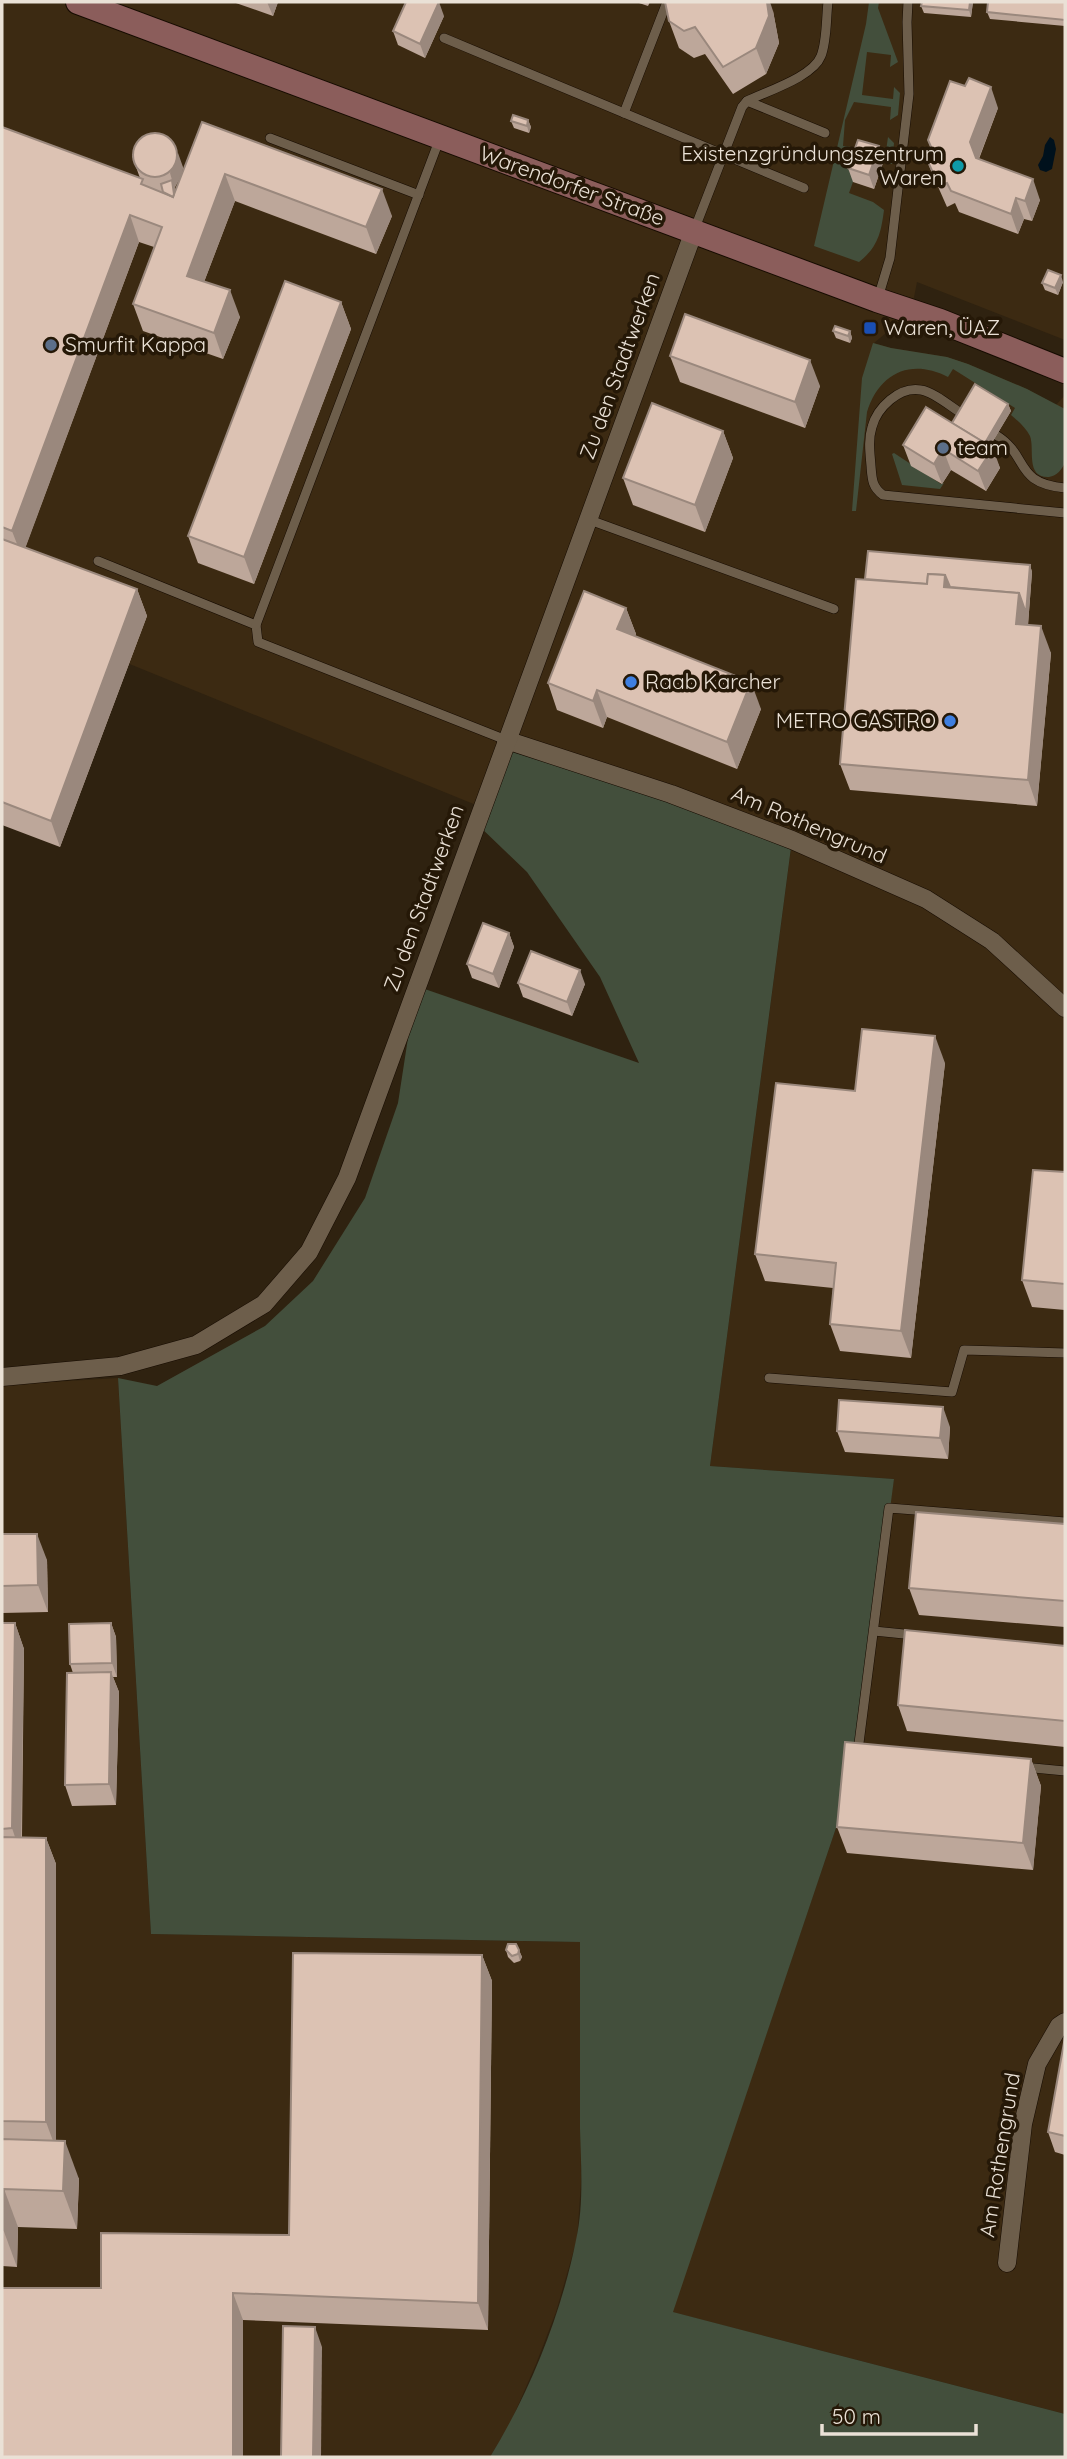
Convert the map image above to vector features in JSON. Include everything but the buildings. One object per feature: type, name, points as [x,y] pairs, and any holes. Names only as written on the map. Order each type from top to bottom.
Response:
[{"type":"main road","name":"Warendorfer Straße","points":[[78,2],[877,300],[940,321],[1065,371]]},
{"type":"street","name":"Zu den Stadtwerken","points":[[2,1377],[120,1366],[196,1345],[264,1304],[309,1252],[347,1178],[694,231]]},
{"type":"street","name":"Am Rothengrund","points":[[506,740],[671,794],[792,841],[926,900],[992,942],[1065,1008]]},
{"type":"street","name":"Am Rothengrund","points":[[1007,2263],[1023,2124],[1037,2064],[1059,2026],[1065,2022]]},
{"type":"lane","points":[[624,113],[667,2]]},
{"type":"lane","points":[[694,231],[747,100],[806,74],[822,55],[828,2]]},
{"type":"lane","points":[[877,300],[890,258],[909,94],[906,22],[908,2]]},
{"type":"lane","points":[[444,38],[804,188]]},
{"type":"lane","points":[[747,100],[825,133]]},
{"type":"lane","points":[[440,137],[256,625],[258,642],[506,740]]},
{"type":"lane","points":[[270,138],[419,195]]},
{"type":"lane","points":[[964,415],[923,390],[910,390],[897,395],[881,409],[871,430],[872,483],[876,491],[883,495],[1065,513]]},
{"type":"lane","points":[[996,435],[1009,445],[1032,478],[1039,483],[1065,488]]},
{"type":"lane","points":[[587,519],[834,609]]},
{"type":"lane","points":[[98,561],[256,625]]},
{"type":"lane","points":[[769,1378],[953,1392],[964,1350],[1065,1353]]},
{"type":"lane","points":[[872,1752],[858,1751],[889,1508],[1065,1522]]},
{"type":"lane","points":[[874,1631],[928,1637]]},
{"type":"lane","points":[[1010,1765],[1065,1771]]},
{"type":"shaded area","points":[[2,2],[1065,2],[1065,340],[917,282],[911,312],[874,343],[947,357],[968,364],[1027,389],[1056,405],[1065,395],[1065,2414],[672,2312],[838,1822],[894,1479],[710,1466],[792,841],[481,807],[2,612]]},
{"type":"shaded area","points":[[118,1378],[151,1934],[580,1942],[581,2183],[577,2239],[556,2312],[536,2364],[510,2424],[490,2457],[2,2457],[2,1385]]},
{"type":"green space","points":[[869,2],[879,2],[878,8],[898,62],[890,67],[891,55],[867,52],[862,95],[893,99],[894,87],[900,93],[898,115],[890,120],[891,107],[854,102],[845,120],[843,146],[886,151],[888,137],[894,143],[892,164],[863,154],[849,193],[873,202],[884,210],[877,239],[859,262],[814,246]]},
{"type":"green space","points":[[873,343],[947,357],[968,364],[1027,389],[1065,409],[1065,463],[1062,468],[1049,477],[1037,473],[1032,462],[1030,436],[1011,415],[1015,408],[953,369],[948,377],[934,371],[909,369],[888,379],[872,399],[867,412],[856,511],[852,511],[862,378]]},
{"type":"green space","points":[[892,454],[941,484],[944,483],[940,489],[902,485]]},
{"type":"green space","points":[[506,740],[792,840],[710,1466],[894,1479],[858,1751],[838,1822],[673,2312],[1065,2414],[1065,2457],[490,2457],[531,2380],[553,2324],[579,2227],[580,1942],[151,1934],[118,1378],[157,1386],[265,1326],[313,1281],[365,1198],[398,1103],[416,986],[639,1063],[600,977],[527,872],[476,823]]},
{"type":"water","points":[[1050,137],[1054,140],[1056,149],[1052,169],[1046,172],[1040,170],[1038,165]]},
{"type":"place","name":"Existenzgründungszentrum Waren","points":[[958,166]]},
{"type":"place","name":"Waren, ÜAZ","points":[[870,328]]},
{"type":"place","name":"Smurfit Kappa","points":[[51,345]]},
{"type":"place","name":"team","points":[[943,448]]},
{"type":"place","name":"Raab Karcher","points":[[631,682]]},
{"type":"place","name":"METRO GASTRO","points":[[950,721]]}]
